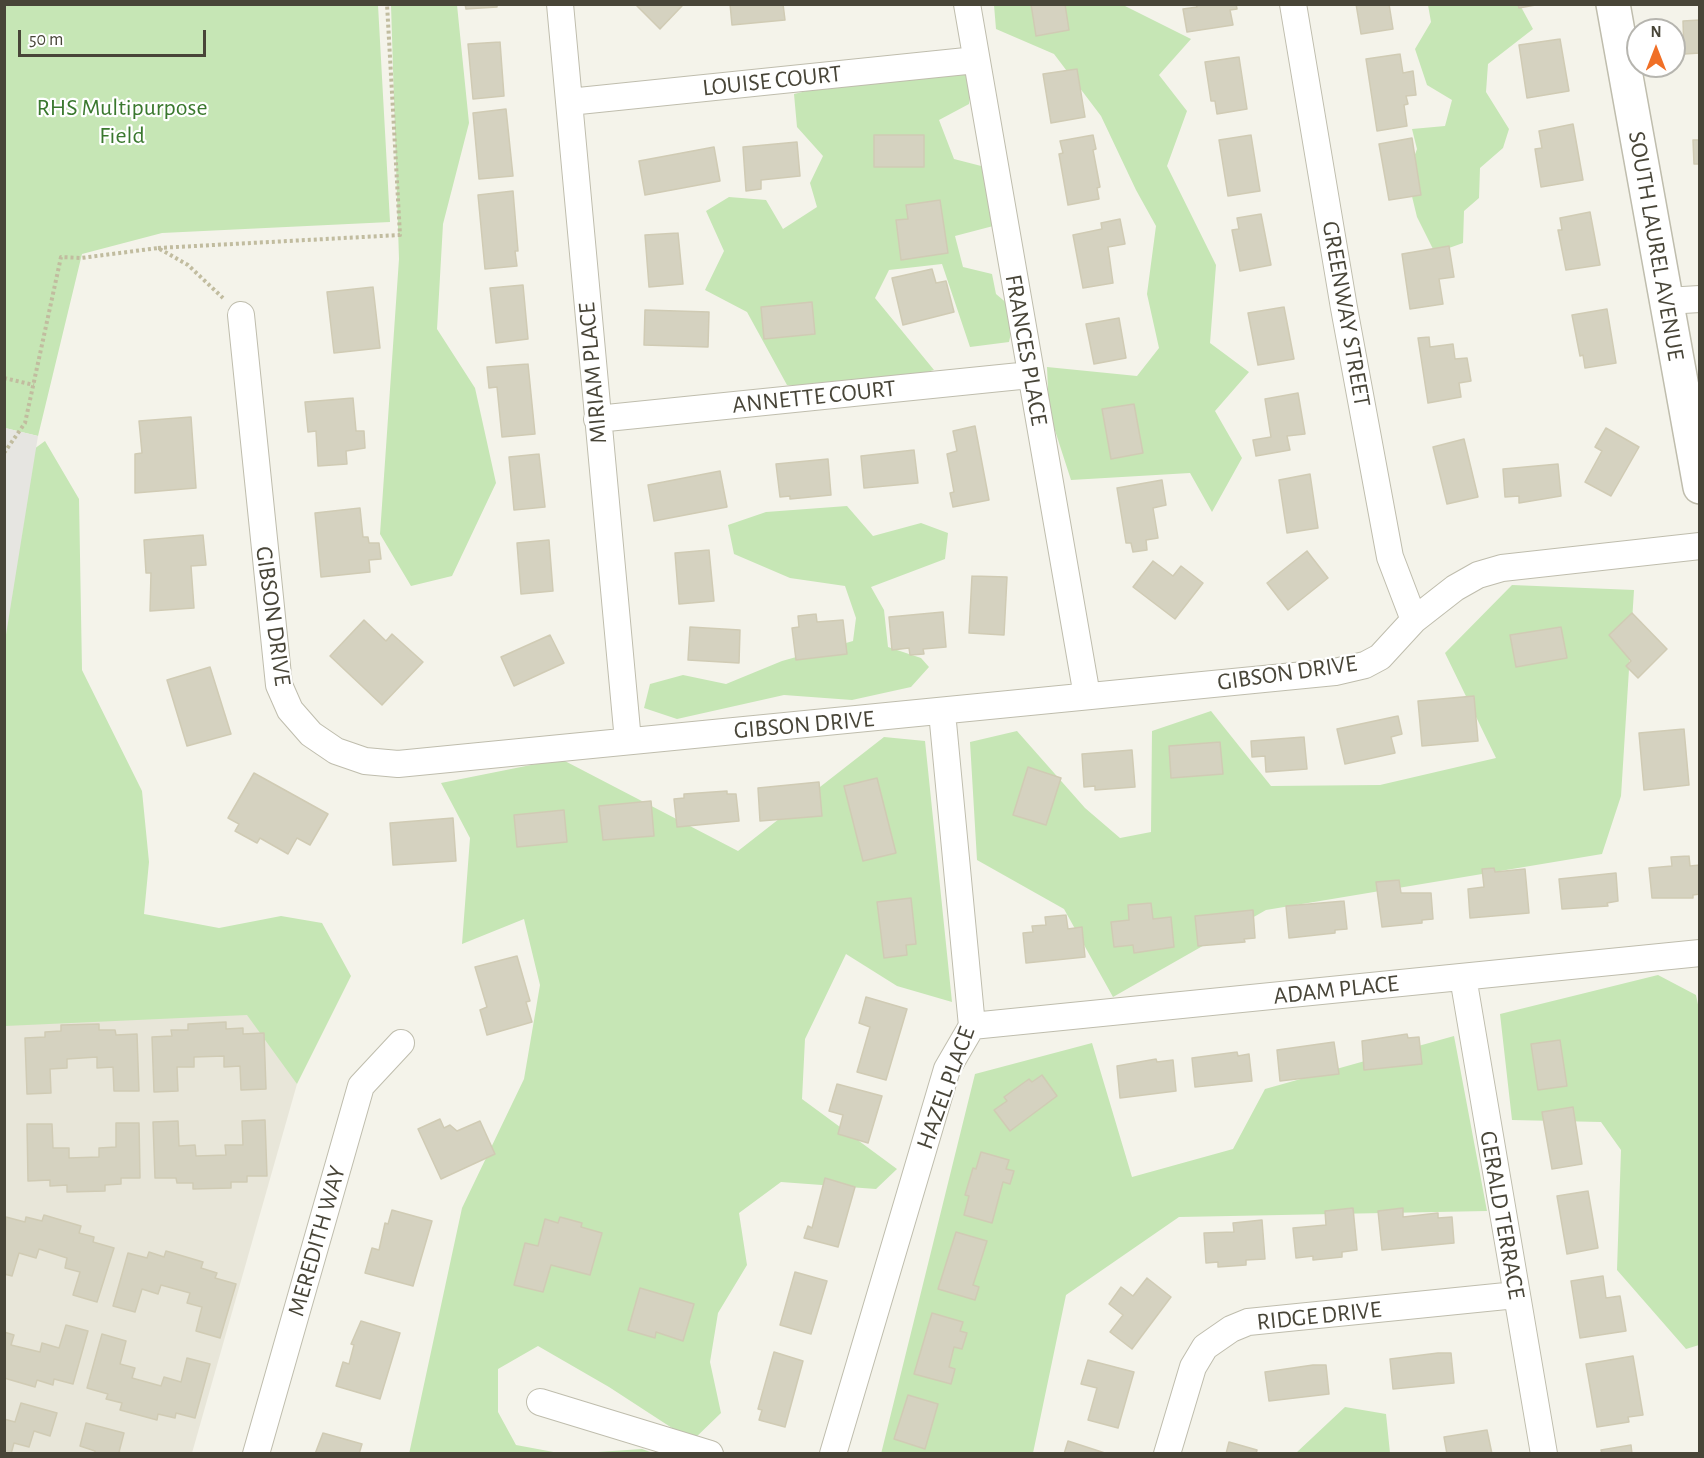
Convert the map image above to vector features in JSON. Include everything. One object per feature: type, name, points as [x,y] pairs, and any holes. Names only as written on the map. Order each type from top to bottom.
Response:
[{"type":"street","name":"MIRIAM PLACE","points":[[560,4],[628,741]]},
{"type":"street","name":"FRANCES PLACE","points":[[967,4],[1087,696]]},
{"type":"street","name":"GREENWAY STREET","points":[[1293,4],[1389,557],[1414,620]]},
{"type":"street","name":"SOUTH LAUREL AVENUE","points":[[1613,4],[1700,487]]},
{"type":"street","name":"LOUISE COURT","points":[[569,102],[976,60]]},
{"type":"street","points":[[1666,301],[1700,299]]},
{"type":"street","name":"GIBSON DRIVE","points":[[241,315],[277,676],[290,710],[311,734],[336,751],[365,761],[398,764],[942,712],[1345,669],[1380,657],[1414,620],[1455,588],[1478,575],[1502,568],[1700,546]]},
{"type":"street","name":"ANNETTE COURT","points":[[597,419],[1030,375]]},
{"type":"street","name":"HAZEL PLACE","points":[[833,1454],[945,1077],[955,1053],[972,1026],[942,712]]},
{"type":"street","name":"ADAM PLACE","points":[[972,1026],[1700,953]]},
{"type":"street","name":"GERALD TERRACE","points":[[1463,977],[1544,1454]]},
{"type":"street","name":"MEREDITH WAY","points":[[256,1454],[361,1086],[401,1043]]},
{"type":"street","name":"RIDGE DRIVE","points":[[1167,1454],[1193,1366],[1205,1347],[1231,1329],[1248,1322],[1516,1295]]},
{"type":"street","points":[[540,1402],[710,1454]]},
{"type":"path","points":[[4,453],[25,423],[61,257],[81,258],[158,248],[400,235],[387,4]]},
{"type":"path","points":[[158,248],[188,265],[241,315]]},
{"type":"path","points":[[4,378],[34,385]]},
{"type":"shaded area","points":[[4,428],[38,436],[5,641]]},
{"type":"shaded area","points":[[272,997],[297,1084],[192,1453],[5,1453],[4,1002]]},
{"type":"green space","name":"RHS Multipurpose Field","points":[[4,5],[378,5],[390,222],[162,233],[82,254],[38,436],[5,428]]},
{"type":"green space","points":[[391,5],[457,5],[469,123],[443,224],[437,329],[475,388],[496,483],[452,576],[411,586],[380,534],[399,259]]},
{"type":"green space","points":[[994,5],[1123,5],[1191,39],[1159,75],[1187,111],[1167,166],[1216,265],[1210,343],[1249,372],[1215,411],[1242,458],[1212,512],[1190,473],[1071,480],[1049,412],[1047,367],[1137,376],[1159,348],[1147,294],[1156,226],[1101,116],[1054,54],[996,29]]},
{"type":"green space","points":[[1428,5],[1520,5],[1533,29],[1488,64],[1486,92],[1509,129],[1503,148],[1480,168],[1479,198],[1464,211],[1463,243],[1435,253],[1417,217],[1407,176],[1417,149],[1412,129],[1445,126],[1452,100],[1427,85],[1415,49],[1431,22]]},
{"type":"green space","points":[[872,75],[973,75],[969,104],[939,120],[954,159],[989,168],[997,225],[955,236],[963,267],[992,274],[996,294],[1016,311],[1009,342],[970,347],[942,264],[889,270],[875,298],[934,370],[860,391],[787,385],[747,312],[705,290],[724,251],[706,211],[729,197],[766,200],[783,229],[817,207],[810,183],[823,156],[797,127],[794,94]]},
{"type":"green space","points":[[45,441],[79,499],[82,670],[142,791],[149,862],[144,914],[219,928],[281,916],[322,923],[351,976],[297,1084],[247,1015],[5,1026],[5,502],[12,465]]},
{"type":"green space","points":[[847,506],[873,536],[921,523],[948,533],[945,559],[871,587],[884,610],[888,647],[921,658],[929,667],[911,687],[852,700],[784,695],[677,719],[644,708],[650,684],[683,675],[726,684],[782,661],[853,641],[856,618],[845,586],[790,578],[734,554],[728,525],[766,512]]},
{"type":"green space","points":[[1512,585],[1634,590],[1621,796],[1602,854],[1266,910],[1113,997],[1064,909],[977,860],[970,742],[1017,731],[1085,808],[1120,838],[1151,832],[1152,731],[1211,711],[1271,786],[1380,785],[1496,758],[1445,653]]},
{"type":"green space","points":[[884,737],[925,741],[952,1002],[897,986],[846,954],[805,1039],[802,1099],[897,1169],[876,1189],[781,1182],[739,1213],[747,1265],[718,1313],[710,1362],[721,1413],[692,1441],[609,1387],[538,1346],[498,1369],[498,1412],[516,1445],[559,1453],[409,1454],[462,1208],[524,1079],[540,985],[524,919],[462,944],[470,838],[441,783],[561,759],[738,851]]},
{"type":"green space","points":[[1658,975],[1696,995],[1700,1014],[1699,1345],[1686,1349],[1617,1270],[1621,1150],[1601,1122],[1512,1120],[1500,1014]]},
{"type":"green space","points":[[1454,1036],[1487,1211],[1179,1217],[1066,1295],[1033,1453],[881,1454],[975,1074],[1092,1043],[1132,1177],[1233,1149],[1265,1089]]},
{"type":"green space","points":[[1345,1407],[1386,1414],[1390,1453],[1296,1453]]},
{"type":"green space","points":[[642,1449],[653,1453],[583,1453]]},
{"type":"building","points":[[465,4],[497,4],[497,7],[466,9]]},
{"type":"building","points":[[635,4],[680,4],[682,6],[660,29]]},
{"type":"building","points":[[730,4],[783,4],[785,20],[732,25]]},
{"type":"building","points":[[1031,4],[1065,4],[1069,30],[1036,36]]},
{"type":"building","points":[[1196,4],[1236,4],[1237,9],[1230,10],[1233,25],[1187,32],[1183,9],[1197,7]]},
{"type":"building","points":[[1356,4],[1389,4],[1393,29],[1361,34]]},
{"type":"building","points":[[1518,4],[1541,4],[1519,8]]},
{"type":"building","points":[[1700,20],[1700,53],[1686,54],[1686,21]]},
{"type":"building","points":[[1560,39],[1569,91],[1527,98],[1519,45]]},
{"type":"building","points":[[500,42],[504,96],[473,99],[468,44]]},
{"type":"building","points":[[1400,54],[1403,73],[1413,71],[1416,95],[1406,96],[1408,104],[1404,105],[1407,126],[1377,131],[1366,59]]},
{"type":"building","points":[[1239,57],[1247,109],[1217,114],[1215,101],[1211,101],[1205,62]]},
{"type":"building","points":[[1077,69],[1085,117],[1051,123],[1043,74]]},
{"type":"building","points":[[506,109],[513,176],[479,179],[473,113]]},
{"type":"building","points":[[1573,124],[1583,180],[1541,187],[1535,149],[1542,148],[1539,131]]},
{"type":"building","points":[[874,135],[924,135],[924,167],[874,167]]},
{"type":"building","points":[[1093,135],[1096,149],[1093,150],[1100,187],[1097,188],[1099,199],[1068,205],[1059,154],[1063,153],[1060,141]]},
{"type":"building","points":[[1251,135],[1260,191],[1228,196],[1219,140]]},
{"type":"building","points":[[1412,138],[1421,195],[1389,200],[1379,144]]},
{"type":"building","points":[[1693,140],[1700,140],[1700,164],[1694,164]]},
{"type":"building","points":[[797,142],[800,176],[761,180],[761,189],[746,191],[743,147]]},
{"type":"building","points":[[714,147],[720,181],[645,195],[639,161]]},
{"type":"building","points":[[513,191],[517,266],[485,269],[478,195]]},
{"type":"building","points":[[940,200],[948,253],[901,260],[896,220],[908,219],[906,205]]},
{"type":"building","points":[[1590,212],[1600,265],[1566,270],[1558,230],[1562,230],[1560,218]]},
{"type":"building","points":[[1261,214],[1271,265],[1240,271],[1232,230],[1239,229],[1237,218]]},
{"type":"building","points":[[1120,219],[1125,244],[1108,247],[1113,283],[1083,288],[1073,235],[1102,229],[1101,223]]},
{"type":"building","points":[[678,233],[683,284],[649,287],[645,235]]},
{"type":"building","points":[[1449,246],[1454,277],[1439,279],[1443,304],[1410,309],[1402,254]]},
{"type":"building","points":[[932,269],[936,283],[946,281],[954,312],[903,325],[892,278]]},
{"type":"building","points":[[523,285],[528,339],[496,343],[490,288]]},
{"type":"building","points":[[373,287],[380,348],[334,353],[327,292]]},
{"type":"building","points":[[812,302],[815,334],[764,339],[761,307]]},
{"type":"building","points":[[1284,307],[1294,359],[1258,365],[1248,313]]},
{"type":"building","points":[[1607,309],[1616,363],[1585,368],[1583,355],[1580,356],[1572,315]]},
{"type":"building","points":[[645,310],[709,312],[708,347],[644,345]]},
{"type":"building","points":[[1119,318],[1126,358],[1094,364],[1086,324]]},
{"type":"building","points":[[1429,337],[1430,347],[1453,344],[1455,359],[1467,358],[1471,381],[1459,383],[1461,397],[1428,403],[1418,338]]},
{"type":"building","points":[[528,364],[535,434],[502,437],[497,387],[489,388],[487,367]]},
{"type":"building","points":[[1298,393],[1305,434],[1287,436],[1290,450],[1256,456],[1253,440],[1271,437],[1265,399]]},
{"type":"building","points":[[353,398],[356,431],[364,431],[365,448],[346,451],[347,464],[318,466],[316,431],[308,432],[305,402]]},
{"type":"building","points":[[1134,404],[1143,453],[1111,459],[1102,409]]},
{"type":"building","points":[[191,417],[196,488],[135,493],[135,454],[142,453],[139,421]]},
{"type":"building","points":[[975,426],[989,500],[953,507],[950,493],[954,492],[947,454],[957,451],[953,431]]},
{"type":"building","points":[[1606,428],[1639,447],[1611,496],[1585,482],[1602,451],[1595,447]]},
{"type":"building","points":[[1464,439],[1478,497],[1447,504],[1433,447]]},
{"type":"building","points":[[914,450],[918,483],[864,488],[861,456]]},
{"type":"building","points":[[539,454],[545,507],[514,510],[509,457]]},
{"type":"building","points":[[828,459],[831,495],[790,499],[790,496],[780,497],[776,464]]},
{"type":"building","points":[[1558,464],[1561,496],[1519,503],[1519,496],[1505,497],[1503,469]]},
{"type":"building","points":[[720,471],[727,507],[654,521],[648,485]]},
{"type":"building","points":[[1310,474],[1318,528],[1287,533],[1279,480]]},
{"type":"building","points":[[1162,480],[1166,505],[1153,508],[1158,538],[1146,540],[1147,550],[1133,552],[1131,543],[1126,543],[1117,488]]},
{"type":"building","points":[[360,508],[363,537],[368,537],[369,543],[379,543],[381,559],[369,560],[370,572],[321,577],[315,513]]},
{"type":"building","points":[[203,535],[206,565],[191,566],[194,608],[150,611],[151,573],[146,573],[144,540]]},
{"type":"building","points":[[549,540],[553,591],[521,594],[517,543]]},
{"type":"building","points":[[709,550],[714,601],[679,604],[675,553]]},
{"type":"building","points":[[1307,551],[1328,578],[1288,610],[1267,583]]},
{"type":"building","points":[[1153,561],[1173,576],[1181,566],[1203,583],[1175,619],[1133,587]]},
{"type":"building","points":[[972,576],[1007,577],[1004,635],[969,633]]},
{"type":"building","points":[[943,612],[946,647],[923,649],[924,654],[910,655],[909,648],[892,650],[889,617]]},
{"type":"building","points":[[1632,613],[1667,649],[1638,678],[1626,666],[1631,661],[1609,635]]},
{"type":"building","points":[[816,614],[817,622],[843,620],[847,654],[796,660],[792,628],[799,627],[798,616]]},
{"type":"building","points":[[364,620],[386,641],[392,634],[423,662],[382,705],[330,656]]},
{"type":"building","points":[[690,627],[740,630],[739,663],[688,660]]},
{"type":"building","points":[[1561,627],[1567,658],[1516,667],[1510,635]]},
{"type":"building","points":[[550,635],[564,663],[514,686],[501,657]]},
{"type":"building","points":[[210,667],[231,734],[187,746],[167,680]]},
{"type":"building","points":[[1474,696],[1478,741],[1422,746],[1418,701]]},
{"type":"building","points":[[1398,716],[1402,734],[1391,737],[1395,753],[1345,764],[1337,729]]},
{"type":"building","points":[[1684,729],[1689,785],[1644,790],[1639,733]]},
{"type":"building","points":[[1304,737],[1307,769],[1266,772],[1265,756],[1252,757],[1251,741]]},
{"type":"building","points":[[1220,742],[1223,774],[1171,778],[1169,746]]},
{"type":"building","points":[[1132,750],[1135,787],[1095,790],[1095,786],[1084,787],[1082,754]]},
{"type":"building","points":[[1028,767],[1061,778],[1046,825],[1013,815]]},
{"type":"building","points":[[254,773],[328,814],[310,845],[297,838],[288,854],[260,838],[257,843],[235,831],[239,824],[228,818]]},
{"type":"building","points":[[877,778],[896,853],[863,861],[844,786]]},
{"type":"building","points":[[819,782],[822,816],[760,821],[758,788]]},
{"type":"building","points":[[727,791],[727,794],[736,794],[739,821],[677,827],[674,799],[684,798],[684,794]]},
{"type":"building","points":[[651,801],[654,836],[603,840],[599,806]]},
{"type":"building","points":[[564,810],[567,842],[517,847],[514,815]]},
{"type":"building","points":[[453,818],[456,861],[393,865],[390,823]]},
{"type":"building","points":[[1689,856],[1690,866],[1700,865],[1700,894],[1693,895],[1693,898],[1652,898],[1649,868],[1672,866],[1671,857]]},
{"type":"building","points":[[1494,868],[1495,872],[1525,869],[1529,913],[1470,918],[1468,889],[1484,887],[1482,869]]},
{"type":"building","points":[[1616,873],[1618,901],[1607,903],[1608,906],[1562,909],[1559,879]]},
{"type":"building","points":[[1399,880],[1401,893],[1431,893],[1433,919],[1422,920],[1422,923],[1382,927],[1376,882]]},
{"type":"building","points":[[911,898],[916,944],[906,945],[907,955],[884,958],[877,902]]},
{"type":"building","points":[[1344,901],[1347,929],[1335,930],[1335,933],[1289,938],[1286,906]]},
{"type":"building","points":[[1151,903],[1153,919],[1171,917],[1174,947],[1134,953],[1133,945],[1114,947],[1111,922],[1129,920],[1128,905]]},
{"type":"building","points":[[1253,910],[1255,938],[1244,939],[1245,942],[1198,946],[1195,916]]},
{"type":"building","points":[[1066,915],[1068,929],[1082,927],[1085,957],[1026,963],[1023,933],[1033,932],[1032,926],[1046,925],[1045,917]]},
{"type":"building","points":[[517,956],[530,1001],[526,1002],[532,1022],[487,1035],[480,1010],[487,1007],[475,967]]},
{"type":"building","points":[[866,997],[907,1009],[886,1080],[857,1072],[870,1027],[859,1023]]},
{"type":"building","points":[[226,1022],[226,1029],[243,1028],[243,1034],[264,1033],[266,1089],[241,1090],[240,1066],[224,1067],[224,1056],[194,1057],[194,1067],[177,1067],[178,1091],[154,1092],[152,1037],[172,1036],[171,1030],[188,1030],[188,1024]]},
{"type":"building","points":[[99,1024],[99,1030],[115,1030],[116,1035],[137,1034],[139,1091],[114,1091],[113,1067],[97,1068],[97,1057],[67,1059],[67,1068],[50,1069],[51,1093],[27,1094],[25,1038],[45,1037],[45,1032],[61,1031],[61,1025]]},
{"type":"building","points":[[1407,1034],[1408,1038],[1419,1037],[1422,1064],[1364,1070],[1362,1041]]},
{"type":"building","points":[[1560,1040],[1567,1086],[1538,1090],[1531,1044]]},
{"type":"building","points":[[1334,1042],[1339,1074],[1280,1081],[1277,1050]]},
{"type":"building","points":[[1237,1052],[1238,1056],[1249,1054],[1252,1081],[1195,1087],[1192,1058]]},
{"type":"building","points":[[1156,1059],[1157,1062],[1173,1060],[1176,1091],[1120,1098],[1117,1066]]},
{"type":"building","points":[[1042,1075],[1057,1096],[1010,1131],[994,1110],[1007,1101],[1004,1097],[1029,1079],[1032,1082]]},
{"type":"building","points":[[837,1084],[882,1096],[868,1143],[838,1134],[843,1115],[829,1111]]},
{"type":"building","points":[[1573,1107],[1582,1164],[1552,1169],[1542,1112]]},
{"type":"building","points":[[440,1119],[444,1128],[450,1125],[457,1131],[480,1121],[495,1154],[441,1179],[418,1129]]},
{"type":"building","points":[[265,1120],[267,1176],[247,1176],[247,1182],[231,1182],[231,1188],[193,1189],[193,1183],[177,1183],[176,1178],[155,1178],[153,1122],[178,1121],[179,1146],[195,1145],[196,1156],[226,1155],[225,1145],[243,1145],[242,1121]]},
{"type":"building","points":[[116,1123],[139,1123],[140,1178],[121,1178],[121,1184],[105,1185],[105,1191],[67,1192],[67,1185],[50,1186],[50,1180],[28,1181],[27,1124],[52,1124],[53,1148],[69,1148],[69,1158],[99,1157],[99,1148],[116,1147]]},
{"type":"building","points":[[981,1152],[1009,1160],[1006,1169],[1014,1171],[1010,1184],[1003,1182],[992,1223],[964,1215],[969,1196],[965,1195],[973,1168],[976,1169]]},
{"type":"building","points":[[825,1178],[855,1187],[838,1247],[804,1238],[808,1226],[812,1228]]},
{"type":"building","points":[[1588,1191],[1598,1248],[1567,1254],[1557,1196]]},
{"type":"building","points":[[1353,1208],[1357,1250],[1342,1252],[1342,1257],[1313,1260],[1313,1256],[1296,1258],[1293,1228],[1326,1225],[1325,1211]]},
{"type":"building","points":[[1403,1208],[1403,1217],[1438,1213],[1438,1218],[1452,1217],[1454,1243],[1382,1250],[1378,1211]]},
{"type":"building","points":[[392,1210],[432,1221],[413,1286],[365,1273],[372,1248],[379,1250],[385,1223],[388,1224]]},
{"type":"building","points":[[44,1215],[81,1226],[79,1233],[94,1237],[93,1242],[114,1248],[97,1302],[73,1295],[80,1272],[65,1268],[67,1258],[39,1249],[36,1258],[19,1253],[12,1276],[4,1274],[6,1217],[25,1222],[26,1217],[42,1221]]},
{"type":"building","points":[[560,1217],[582,1223],[581,1227],[602,1233],[590,1275],[551,1265],[543,1292],[514,1285],[525,1243],[538,1246],[545,1219],[558,1223]]},
{"type":"building","points":[[1262,1220],[1265,1259],[1246,1260],[1246,1265],[1218,1267],[1218,1262],[1206,1263],[1204,1233],[1234,1232],[1233,1223]]},
{"type":"building","points":[[956,1232],[987,1241],[973,1285],[979,1287],[975,1300],[938,1289]]},
{"type":"building","points":[[166,1251],[203,1262],[201,1268],[217,1273],[215,1278],[236,1284],[220,1338],[196,1331],[202,1307],[187,1303],[190,1293],[161,1285],[158,1294],[142,1289],[135,1312],[113,1306],[128,1253],[147,1258],[149,1252],[164,1257]]},
{"type":"building","points":[[795,1272],[827,1281],[811,1334],[780,1325]]},
{"type":"building","points":[[1603,1276],[1606,1298],[1620,1296],[1626,1331],[1580,1338],[1571,1281]]},
{"type":"building","points":[[1147,1278],[1171,1297],[1132,1349],[1110,1332],[1123,1315],[1109,1304],[1121,1287],[1133,1296]]},
{"type":"building","points":[[640,1288],[694,1304],[683,1341],[656,1332],[655,1338],[628,1330]]},
{"type":"building","points":[[932,1313],[963,1322],[960,1331],[967,1333],[962,1349],[954,1347],[949,1367],[955,1369],[951,1384],[914,1374]]},
{"type":"building","points":[[361,1321],[400,1333],[380,1399],[336,1386],[343,1362],[349,1364],[354,1345],[351,1344]]},
{"type":"building","points":[[66,1325],[88,1331],[73,1384],[54,1379],[53,1385],[37,1380],[35,1387],[4,1378],[4,1332],[14,1335],[11,1345],[40,1352],[42,1343],[59,1348]]},
{"type":"building","points":[[102,1334],[126,1341],[120,1364],[135,1368],[132,1378],[161,1386],[164,1377],[181,1382],[187,1358],[210,1364],[195,1418],[176,1413],[175,1418],[158,1414],[157,1420],[120,1410],[122,1403],[106,1399],[108,1394],[87,1388]]},
{"type":"building","points":[[774,1352],[803,1361],[785,1427],[759,1420],[762,1410],[758,1409]]},
{"type":"building","points":[[1451,1353],[1454,1383],[1393,1389],[1390,1359]]},
{"type":"building","points":[[1633,1356],[1643,1415],[1628,1417],[1629,1422],[1597,1427],[1586,1364]]},
{"type":"building","points":[[1088,1360],[1134,1372],[1118,1428],[1088,1420],[1097,1388],[1081,1384]]},
{"type":"building","points":[[1326,1365],[1329,1394],[1269,1401],[1265,1372]]},
{"type":"building","points":[[908,1395],[938,1404],[925,1449],[894,1439]]},
{"type":"building","points":[[21,1403],[57,1413],[50,1436],[34,1431],[29,1447],[14,1443],[11,1454],[4,1454],[4,1419],[15,1422]]},
{"type":"building","points":[[86,1423],[124,1433],[119,1452],[123,1454],[95,1454],[95,1451],[80,1446]]},
{"type":"building","points":[[1487,1430],[1492,1454],[1447,1454],[1444,1437]]},
{"type":"building","points":[[323,1433],[362,1444],[359,1454],[315,1454]]},
{"type":"building","points":[[1068,1441],[1108,1454],[1064,1454]]},
{"type":"building","points":[[1229,1442],[1257,1450],[1256,1454],[1226,1454]]},
{"type":"building","points":[[1631,1445],[1632,1454],[1602,1454],[1601,1450]]}]
